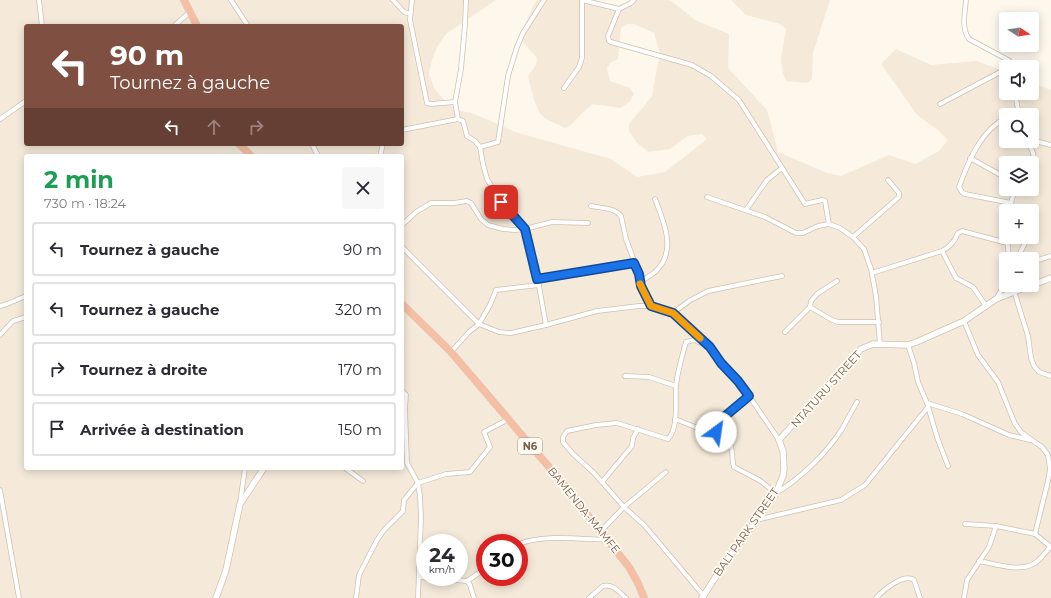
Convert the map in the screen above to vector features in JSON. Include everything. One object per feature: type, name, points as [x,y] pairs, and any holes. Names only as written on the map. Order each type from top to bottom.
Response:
[{"type":"highway","points":[[184,0],[196,24]]},
{"type":"highway","points":[[241,146],[249,154]]},
{"type":"highway","name":"BAMENDA-MAMFE","points":[[404,306],[451,352],[555,474],[629,567],[644,598]]},
{"type":"street","points":[[39,0],[42,24]]},
{"type":"street","points":[[231,0],[247,24]]},
{"type":"street","points":[[393,0],[401,9],[410,14]]},
{"type":"street","points":[[412,0],[410,14],[428,103],[456,102]]},
{"type":"street","points":[[458,119],[456,102],[461,69],[466,0]]},
{"type":"street","points":[[480,147],[498,142],[508,76],[517,47],[523,33],[544,0]]},
{"type":"street","points":[[564,88],[579,67],[582,58],[582,0],[619,9],[634,0]]},
{"type":"street","points":[[966,0],[964,27],[965,34],[969,39],[1008,60]]},
{"type":"street","points":[[619,9],[608,36],[609,40],[611,42],[692,65],[711,76],[738,100],[805,204],[822,200],[825,201],[829,224]]},
{"type":"street","points":[[176,24],[190,12]]},
{"type":"street","points":[[940,104],[999,73]]},
{"type":"street","points":[[0,119],[24,102]]},
{"type":"street","points":[[404,130],[458,119],[463,121],[467,136],[475,141],[480,147],[487,179],[501,202],[525,229],[539,285],[546,325]]},
{"type":"street","points":[[999,121],[991,128],[970,158],[959,187],[962,192],[1011,203],[1014,196]]},
{"type":"street","points":[[1039,142],[1051,145]]},
{"type":"street","points":[[970,158],[999,174]]},
{"type":"street","points":[[746,210],[767,180],[782,168]]},
{"type":"street","points":[[852,236],[899,197],[899,193],[888,180]]},
{"type":"street","points":[[707,197],[766,217],[796,233],[803,233],[818,226],[829,224],[840,228],[852,236],[864,249],[870,263],[879,322],[880,344]]},
{"type":"street","points":[[640,282],[654,273],[663,262],[668,247],[666,232],[655,199]]},
{"type":"street","points":[[404,223],[416,212],[431,203],[454,203],[467,200],[471,203],[481,219],[488,225],[509,229],[525,229],[552,222],[588,223]]},
{"type":"street","points":[[591,206],[613,210],[621,216],[626,239],[640,282],[651,306]]},
{"type":"street","points":[[872,273],[942,251],[952,244],[958,233],[962,231],[999,241]]},
{"type":"street","points":[[404,250],[452,296],[463,310],[479,324],[499,332],[511,333],[597,311],[639,306],[651,306],[673,313],[710,347],[721,363],[738,381],[779,440]]},
{"type":"street","points":[[942,251],[956,278],[973,287],[986,306]]},
{"type":"street","points":[[1039,260],[1051,256]]},
{"type":"street","points":[[537,279],[634,263]]},
{"type":"street","points":[[673,313],[689,301],[708,291],[782,276]]},
{"type":"street","name":"NTATURU STREET","points":[[1039,282],[1051,278]]},
{"type":"street","points":[[785,332],[810,307],[809,304],[811,300],[817,294],[837,282]]},
{"type":"street","points":[[451,352],[469,332],[479,324],[490,305],[496,290],[539,285]]},
{"type":"street","points":[[996,300],[1000,292]]},
{"type":"street","name":"NTATURU STREET","points":[[779,440],[861,349],[866,346],[880,344],[908,345],[920,341],[964,321],[986,306],[1012,292]]},
{"type":"street","points":[[1014,292],[1028,336],[1034,366],[1039,372],[1051,376]]},
{"type":"street","points":[[0,306],[24,297]]},
{"type":"street","points":[[810,307],[838,322],[879,322]]},
{"type":"street","points":[[0,335],[13,321],[24,318]]},
{"type":"street","points":[[964,321],[978,355],[998,382],[1015,424],[1049,455],[1050,469],[1048,481],[1035,534]]},
{"type":"street","points":[[702,597],[645,526],[624,507],[563,442],[565,434],[568,431],[612,423],[622,424],[668,439],[670,438],[675,419],[676,386],[686,342],[694,340],[710,347]]},
{"type":"street","points":[[908,345],[918,382],[928,405],[937,437],[948,466]]},
{"type":"street","points":[[626,376],[649,377],[676,386]]},
{"type":"street","points":[[404,393],[406,395],[407,463],[418,483],[421,517],[420,534]]},
{"type":"street","points":[[716,432],[718,422],[749,396]]},
{"type":"street","points":[[675,419],[695,427],[716,432],[730,444],[732,450],[731,461],[734,467],[759,480],[776,493],[798,479],[831,444],[857,402]]},
{"type":"street","points":[[928,405],[962,414],[1008,435],[1031,440]]},
{"type":"street","points":[[756,520],[841,500],[855,492],[865,485],[928,405]]},
{"type":"street","points":[[356,598],[359,575],[377,540],[384,530],[403,510],[404,500],[418,483],[446,474],[470,472],[490,447],[484,432],[508,420]]},
{"type":"street","points":[[602,482],[632,446],[633,438],[638,429]]},
{"type":"street","name":"BALI PARK STREET","points":[[702,597],[776,493],[783,476],[784,469],[783,452],[779,440]]},
{"type":"street","points":[[216,598],[226,570],[240,504],[245,470]]},
{"type":"street","points":[[240,504],[263,470]]},
{"type":"street","points":[[348,470],[363,481]]},
{"type":"street","points":[[601,531],[624,507],[666,472]]},
{"type":"street","points":[[242,485],[249,489]]},
{"type":"street","points":[[0,490],[19,598]]},
{"type":"street","points":[[965,524],[996,526],[1035,534],[1051,547],[1040,559],[1028,566],[1017,567],[980,561]]},
{"type":"street","points":[[964,598],[967,580],[991,544],[996,526]]},
{"type":"street","points":[[528,541],[543,538],[608,540]]},
{"type":"street","points":[[876,598],[899,580],[908,578],[914,580],[920,598]]},
{"type":"street","points":[[468,582],[474,598]]},
{"type":"street","points":[[589,598],[606,585],[611,586],[626,598]]},
{"type":"street","points":[[418,598],[419,586]]},
{"type":"shaded area","points":[[0,0],[496,0],[446,34],[437,47],[432,60],[429,74],[434,88],[443,99],[457,110],[471,113],[515,132],[611,159],[637,177],[665,172],[707,139],[702,134],[688,136],[670,149],[649,152],[637,143],[629,131],[629,124],[652,96],[660,53],[654,33],[634,24],[627,24],[621,28],[618,59],[611,62],[607,68],[610,81],[630,88],[634,94],[630,101],[621,108],[593,104],[571,125],[565,128],[546,119],[540,114],[534,100],[528,76],[536,65],[537,58],[519,38],[537,0],[582,0],[619,9],[634,0],[668,0],[695,20],[729,34],[728,68],[767,110],[778,152],[827,173],[841,176],[889,155],[915,164],[939,151],[948,140],[938,130],[917,115],[881,64],[896,49],[931,65],[977,61],[999,69],[999,100],[1039,100],[1039,86],[1051,90],[1051,598],[0,598]]},
{"type":"shaded area","points":[[731,0],[830,0],[813,53],[812,79],[807,83],[786,81],[781,59],[786,29],[780,24],[746,15]]},
{"type":"slow traffic","points":[[640,284],[651,306],[673,313],[700,338]]},
{"type":"route","points":[[501,202],[525,229],[537,279],[634,263],[639,274],[641,286],[651,306],[673,313],[710,347],[721,363],[738,381],[749,396],[718,422],[716,432]]}]
